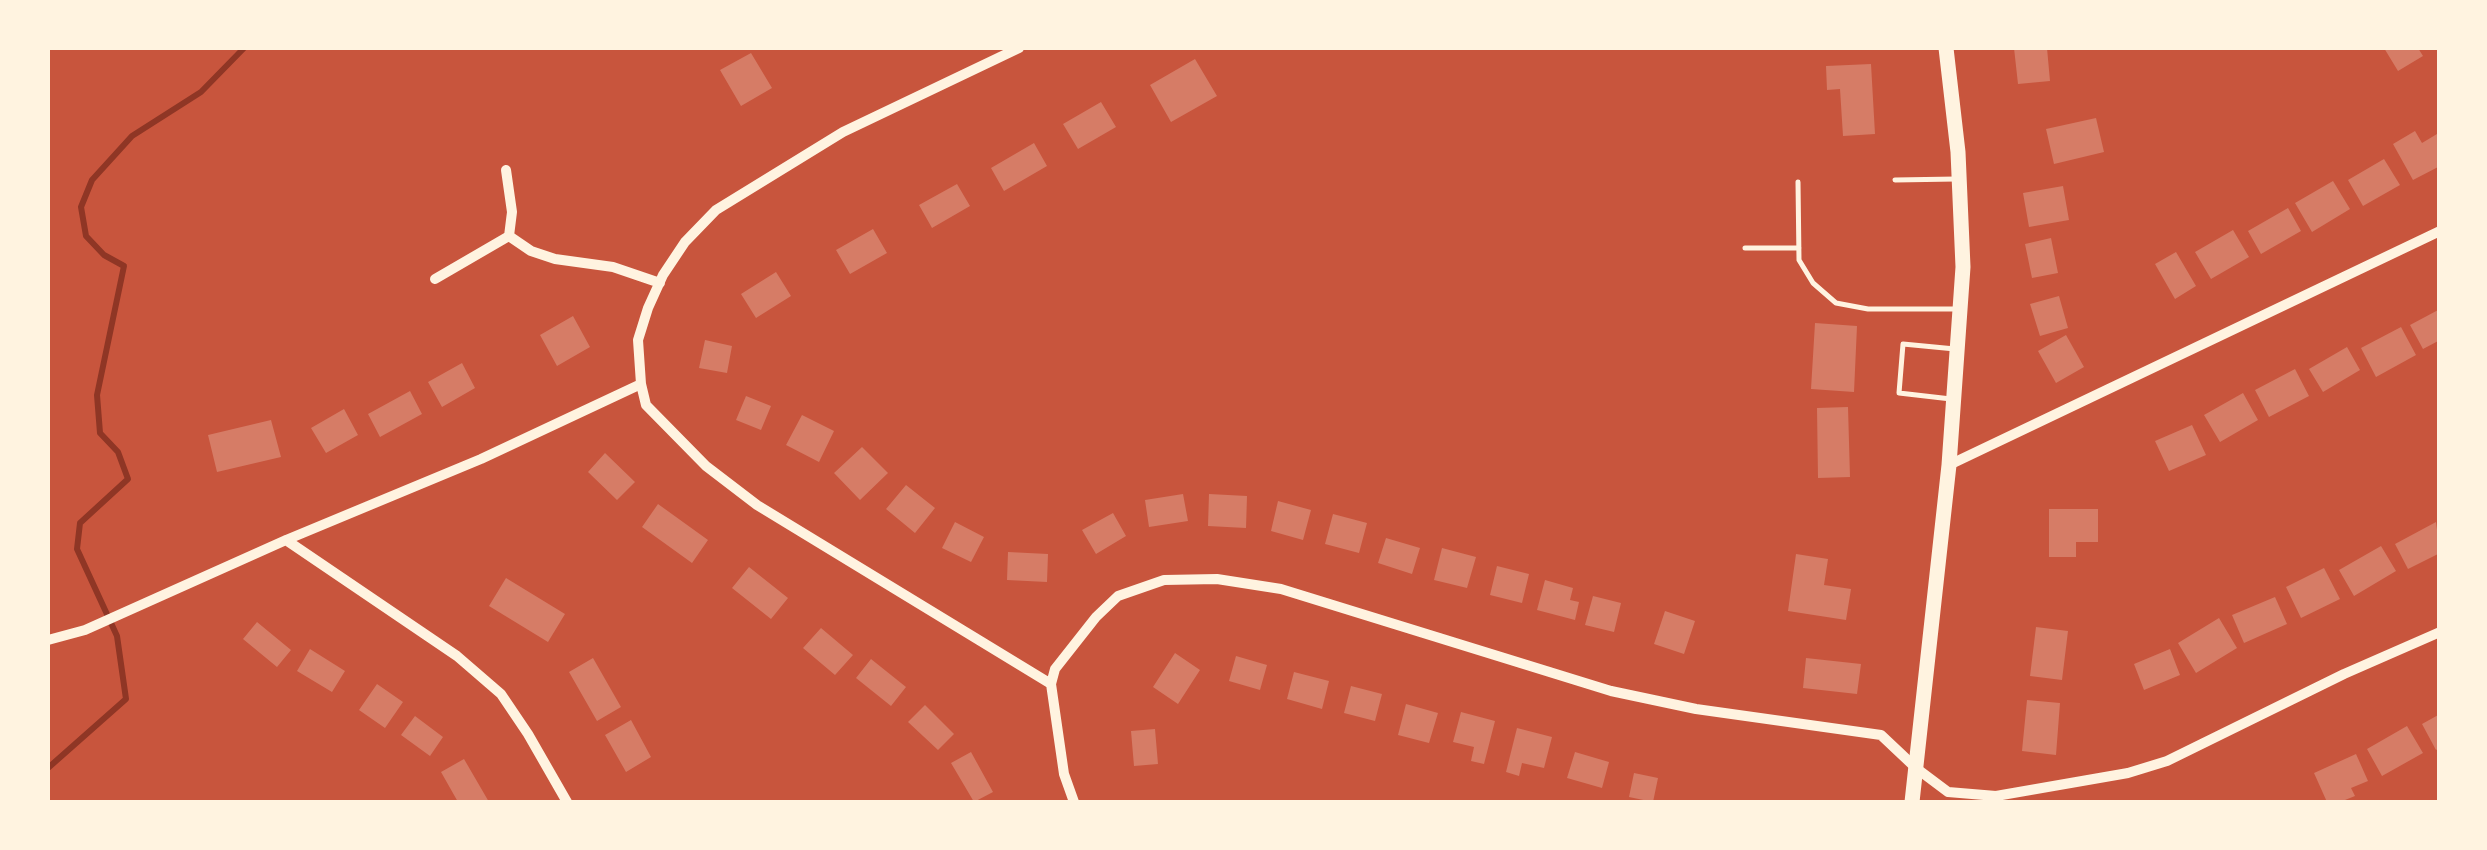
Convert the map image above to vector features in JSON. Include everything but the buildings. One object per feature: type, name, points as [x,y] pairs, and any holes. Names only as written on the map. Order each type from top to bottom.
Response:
[{"type":"main road","points":[[1912,802],[1950,465],[1963,267],[1946,48]]},
{"type":"street","points":[[1019,48],[842,132],[716,210],[685,242],[660,283],[638,340],[640,384],[646,405],[670,432],[706,466],[758,505],[1051,684]]},
{"type":"street","points":[[506,170],[512,212],[508,236]]},
{"type":"street","points":[[1950,465],[2440,231]]},
{"type":"street","points":[[508,236],[555,260],[613,267],[660,283]]},
{"type":"street","points":[[435,279],[508,236]]},
{"type":"street","points":[[48,640],[85,630],[481,459],[640,384]]},
{"type":"street","points":[[286,540],[457,656],[500,694],[528,734],[566,802]]},
{"type":"street","points":[[1074,802],[1064,774],[1051,684],[1056,670],[1118,596],[1164,580],[1218,579],[1281,590],[1611,691],[1696,709],[1881,735],[1948,792],[1996,796],[2128,773],[2167,761],[2344,674],[2440,632]]},
{"type":"lane","points":[[1895,180],[1959,179]]},
{"type":"lane","points":[[1798,182],[1799,260],[1813,283],[1836,304],[1868,309],[1960,309]]},
{"type":"lane","points":[[1744,248],[1799,248]]},
{"type":"lane","points":[[1954,399],[1899,393],[1904,344],[1958,349]]},
{"type":"waterway","points":[[48,768],[126,699],[117,636],[77,549],[80,523],[128,479],[118,452],[100,433],[97,395],[124,266],[104,255],[86,236],[81,207],[92,180],[132,136],[201,92],[244,48]]}]
